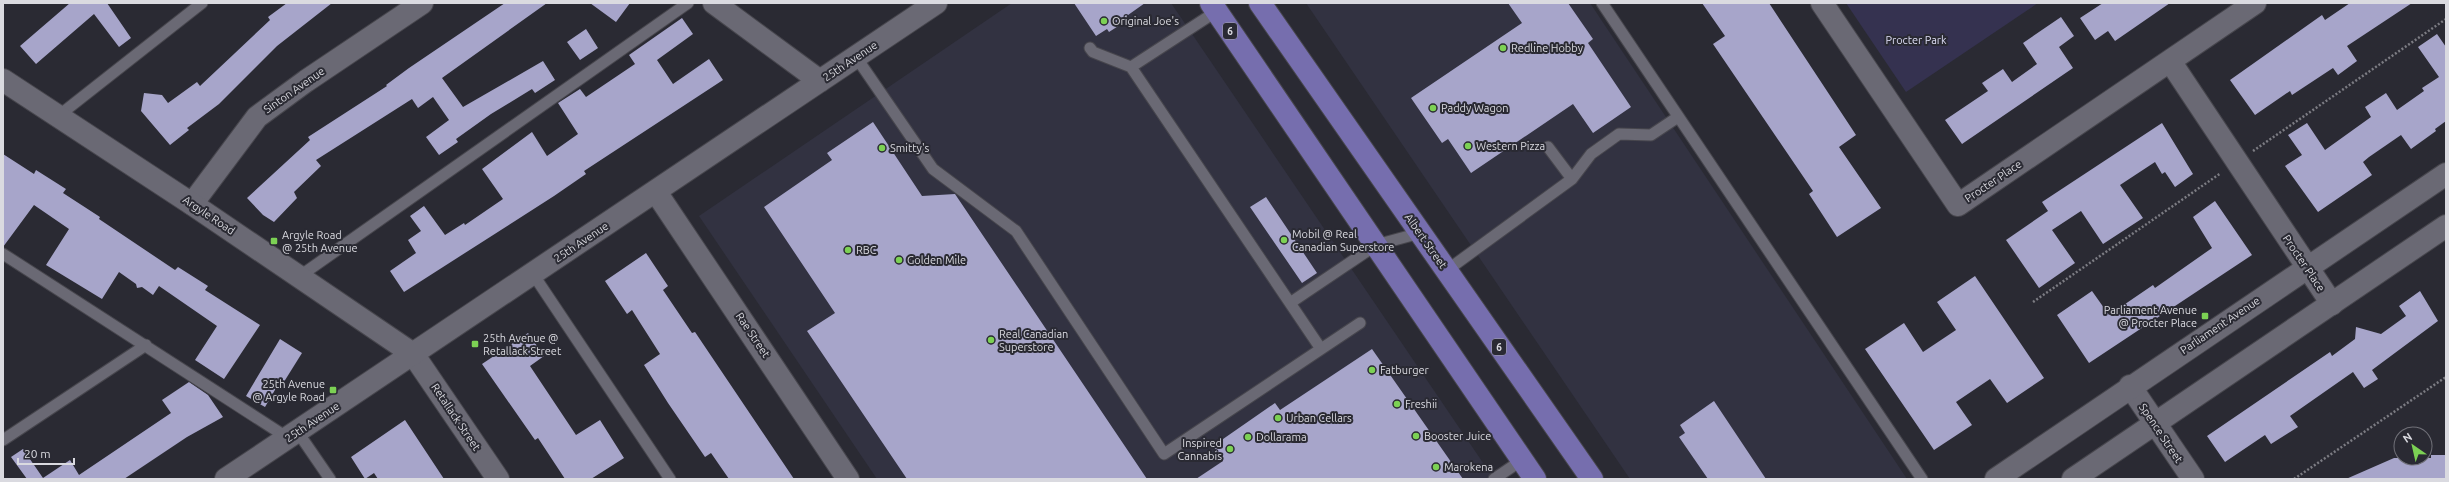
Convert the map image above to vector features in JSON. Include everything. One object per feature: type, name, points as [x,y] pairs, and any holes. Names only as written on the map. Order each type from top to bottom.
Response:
[{"type":"main road","name":"Albert Street","points":[[1260,3],[1592,479]]},
{"type":"main road","name":"6","points":[[1214,7],[1535,479]]},
{"type":"street","name":"Sinton Avenue","points":[[192,204],[257,117],[306,81],[422,3]]},
{"type":"street","points":[[714,3],[820,82]]},
{"type":"street","name":"25th Avenue","points":[[226,479],[936,3]]},
{"type":"street","name":"Procter Place","points":[[1822,3],[1958,205],[2255,3]]},
{"type":"street","name":"Procter Place","points":[[2170,61],[2332,304]]},
{"type":"street","name":"Argyle Road","points":[[3,80],[300,276],[413,354]]},
{"type":"street","name":"Parliament Avenue","points":[[1996,479],[2130,386],[2446,174]]},
{"type":"street","name":"Rae Street","points":[[656,192],[848,479]]},
{"type":"street","points":[[2073,479],[2446,226]]},
{"type":"street","name":"Retallack Street","points":[[413,354],[498,479]]},
{"type":"street","name":"Spence Street","points":[[2130,386],[2193,479]]},
{"type":"lane","points":[[57,116],[202,3]]},
{"type":"lane","points":[[300,276],[688,3]]},
{"type":"lane","points":[[1602,3],[1922,479]]},
{"type":"lane","points":[[1131,67],[1214,7]]},
{"type":"lane","points":[[1090,48],[1093,52],[1131,67],[1322,349]]},
{"type":"lane","points":[[856,57],[933,169],[1016,231],[1164,454],[1360,323]]},
{"type":"lane","points":[[1446,271],[1572,179],[1591,154],[1619,134],[1650,135],[1678,117]]},
{"type":"lane","points":[[1548,147],[1572,179]]},
{"type":"lane","points":[[1290,303],[1376,245],[1420,233]]},
{"type":"lane","points":[[3,254],[146,345],[292,435],[330,479]]},
{"type":"lane","points":[[533,274],[670,479]]},
{"type":"lane","points":[[3,440],[146,345]]},
{"type":"lane","points":[[1494,479],[1522,460]]},
{"type":"path","points":[[2294,479],[2446,377]]},
{"type":"shaded area","points":[[1012,3],[1171,3],[1494,479],[877,479],[699,216]]},
{"type":"shaded area","points":[[1306,3],[1590,3],[1907,479],[1630,479]]},
{"type":"green space","name":"Procter Park","points":[[1846,3],[2038,3],[1906,92]]},
{"type":"building","points":[[70,3],[107,3],[131,38],[119,47],[94,14],[36,64],[20,46]]},
{"type":"building","points":[[287,3],[332,3],[277,46],[219,104],[187,128],[189,130],[170,145],[141,111],[144,93],[162,95],[168,103],[197,82],[200,86],[270,20],[268,17]]},
{"type":"building","points":[[505,3],[547,3],[442,78],[463,107],[543,61],[555,80],[535,93],[532,89],[491,114],[456,139],[458,142],[439,155],[426,137],[449,120],[433,97],[418,108],[412,99],[316,160],[321,166],[294,192],[297,198],[274,222],[263,215],[247,198],[310,140],[308,137],[387,86],[386,85],[409,68]]},
{"type":"building","points":[[590,3],[630,3],[616,22]]},
{"type":"building","name":"Original Joe's","points":[[1074,3],[1145,3],[1121,20],[1123,23],[1109,32],[1107,29],[1096,36]]},
{"type":"building","points":[[1508,3],[1568,3],[1593,39],[1588,43],[1631,107],[1593,133],[1573,104],[1471,173],[1448,139],[1442,143],[1411,98],[1522,23]]},
{"type":"building","points":[[1702,3],[1769,3],[1856,135],[1839,147],[1881,208],[1837,237],[1809,194],[1813,191],[1713,44],[1725,36]]},
{"type":"building","points":[[2103,3],[2170,3],[2115,41],[2108,31],[2095,40],[2080,18]]},
{"type":"building","points":[[2350,3],[2412,3],[2347,46],[2357,61],[2338,75],[2333,68],[2292,95],[2290,91],[2255,115],[2230,80],[2322,15],[2325,20]]},
{"type":"building","points":[[2061,17],[2074,36],[2059,47],[2073,68],[1962,144],[1945,120],[1988,91],[1982,83],[2003,69],[2012,82],[2037,64],[2023,43]]},
{"type":"building","points":[[682,18],[693,34],[657,60],[673,84],[709,59],[723,80],[584,171],[586,174],[554,196],[404,292],[390,271],[416,253],[408,240],[421,231],[410,216],[424,206],[445,235],[464,223],[465,225],[503,199],[482,169],[532,132],[547,156],[578,134],[558,103],[580,89],[586,97],[635,64],[629,55]]},
{"type":"building","points":[[586,29],[598,48],[580,60],[567,42]]},
{"type":"building","points":[[2437,34],[2446,47],[2446,121],[2435,129],[2436,131],[2411,149],[2401,135],[2369,157],[2363,162],[2372,175],[2318,212],[2285,166],[2302,155],[2288,135],[2307,123],[2325,150],[2371,117],[2365,107],[2386,93],[2397,110],[2424,91],[2422,88],[2439,77],[2418,47]]},
{"type":"building","name":"Golden Mile","points":[[873,122],[922,196],[955,194],[1147,479],[907,479],[807,331],[835,313],[764,207],[832,160],[827,153]]},
{"type":"building","points":[[2162,123],[2193,174],[2175,187],[2165,172],[2162,174],[2155,162],[2120,185],[2143,218],[2103,244],[2081,211],[2052,230],[2075,263],[2039,288],[2006,240],[2048,211],[2042,202]]},
{"type":"building","points":[[3,154],[34,174],[36,170],[66,189],[63,193],[100,217],[99,219],[175,270],[178,267],[208,286],[205,290],[260,325],[224,379],[195,360],[217,326],[159,286],[153,295],[142,287],[137,288],[136,284],[119,272],[102,299],[46,265],[69,229],[34,205],[3,247]]},
{"type":"building","name":"Mobil @ Real Canadian Superstore","points":[[1266,197],[1317,273],[1302,283],[1250,207]]},
{"type":"building","points":[[2215,201],[2252,255],[2089,363],[2057,315],[2092,291],[2109,315],[2153,285],[2155,288],[2212,248],[2193,217]]},
{"type":"building","points":[[646,253],[668,286],[663,290],[692,333],[695,332],[794,479],[729,479],[711,453],[705,457],[668,403],[644,365],[660,354],[632,310],[627,314],[605,281]]},
{"type":"building","points":[[1975,276],[2044,378],[2007,403],[1990,379],[1956,402],[1972,425],[1934,450],[1865,349],[1904,323],[1923,352],[1956,330],[1937,302]]},
{"type":"building","points":[[2420,291],[2438,321],[2372,370],[2378,379],[2364,388],[2353,372],[2290,416],[2298,427],[2271,444],[2265,435],[2225,462],[2207,436],[2330,352],[2332,356],[2355,339],[2356,327],[2381,334],[2406,316],[2399,306]]},
{"type":"building","points":[[528,333],[544,356],[530,366],[576,435],[600,420],[624,458],[591,479],[565,479],[538,438],[535,440],[482,364]]},
{"type":"building","points":[[280,339],[302,353],[282,385],[279,383],[265,407],[246,396]]},
{"type":"building","points":[[1372,349],[1463,479],[1196,479],[1223,461],[1213,446],[1275,403],[1280,410]]},
{"type":"building","points":[[189,382],[208,395],[223,417],[187,437],[124,479],[27,479],[11,457],[23,449],[43,478],[70,460],[79,475],[171,413],[162,400]]},
{"type":"building","points":[[1714,401],[1766,479],[1708,479],[1679,437],[1685,433],[1680,425]]},
{"type":"building","points":[[405,420],[444,479],[378,479],[374,473],[365,479],[351,457]]},
{"type":"building","points":[[2433,455],[2446,455],[2446,479],[2346,479],[2393,458],[2393,466],[2433,466]]},
{"type":"place","name":"Original Joe's","points":[[1104,21]]},
{"type":"place","name":"Redline Hobby","points":[[1503,48]]},
{"type":"place","name":"Paddy Wagon","points":[[1433,108]]},
{"type":"place","name":"Western Pizza","points":[[1468,146]]},
{"type":"place","name":"Smitty's","points":[[882,148]]},
{"type":"place","name":"Mobil @ Real Canadian Superstore","points":[[1284,240]]},
{"type":"place","name":"Argyle Road @ 25th Avenue","points":[[274,241]]},
{"type":"place","name":"RBC","points":[[848,250]]},
{"type":"place","name":"Golden Mile","points":[[899,260]]},
{"type":"place","name":"Parliament Avenue @ Procter Place","points":[[2205,316]]},
{"type":"place","name":"Real Canadian Superstore","points":[[991,340]]},
{"type":"place","name":"25th Avenue @ Retallack Street","points":[[475,344]]},
{"type":"place","name":"Fatburger","points":[[1372,370]]},
{"type":"place","name":"25th Avenue @ Argyle Road","points":[[333,390]]},
{"type":"place","name":"Freshii","points":[[1397,404]]},
{"type":"place","name":"Urban Cellars","points":[[1278,418]]},
{"type":"place","name":"Booster Juice","points":[[1416,436]]},
{"type":"place","name":"Dollarama","points":[[1248,437]]},
{"type":"place","name":"Inspired Cannabis","points":[[1230,449]]},
{"type":"place","name":"Marokena","points":[[1436,467]]}]
